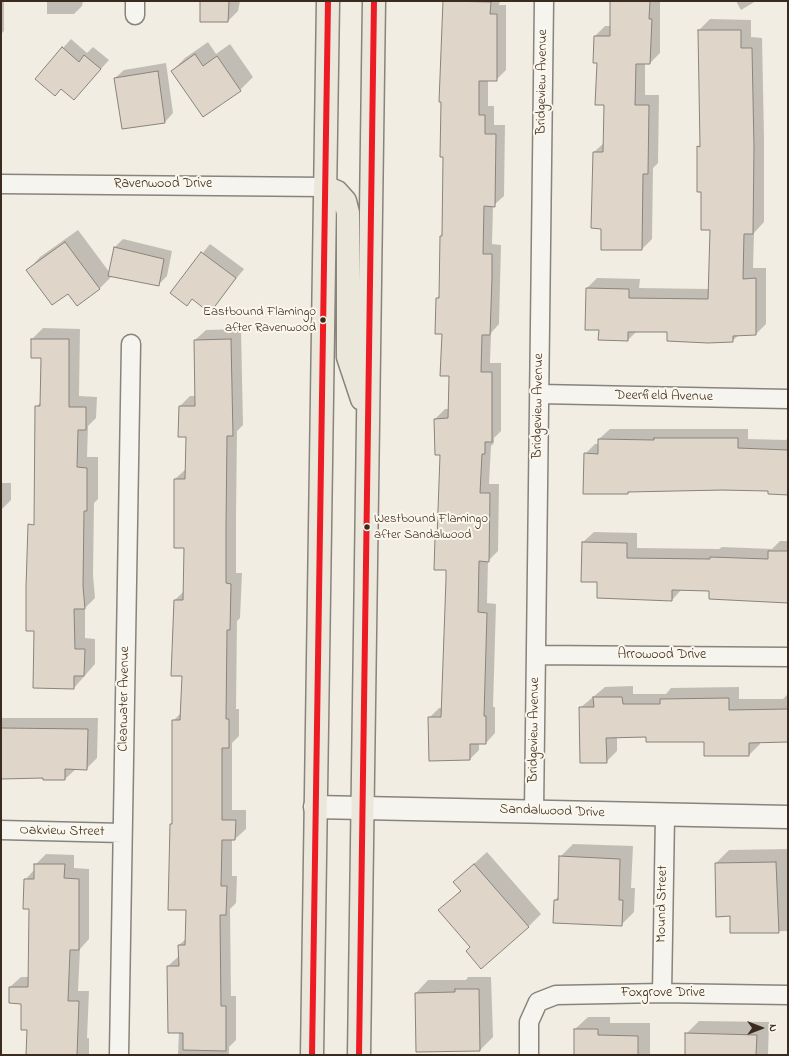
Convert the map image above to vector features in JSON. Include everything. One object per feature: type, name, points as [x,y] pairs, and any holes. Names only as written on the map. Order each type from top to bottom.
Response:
[{"type":"main road","points":[[312,1055],[328,1]]},
{"type":"main road","points":[[358,1055],[374,1]]},
{"type":"main road","points":[[325,187],[337,192],[345,201],[348,213],[348,357],[368,413]]},
{"type":"street","name":"Bridgeview Avenue","points":[[534,811],[544,1]]},
{"type":"street","name":"Ravenwood Drive","points":[[1,184],[325,187]]},
{"type":"street","name":"Clearwater Avenue","points":[[119,1055],[132,344]]},
{"type":"street","name":"Deerfield Avenue","points":[[539,394],[788,399]]},
{"type":"street","name":"Arrowood Drive","points":[[536,655],[788,657]]},
{"type":"street","name":"Sandalwood Drive","points":[[316,807],[534,811],[665,816],[788,817]]},
{"type":"street","name":"Mound Street","points":[[662,993],[665,816]]},
{"type":"street","name":"Oakview Street","points":[[1,830],[122,833]]},
{"type":"street","name":"Foxgrove Drive","points":[[529,1055],[529,1022],[538,1002],[556,995],[662,993],[788,995]]},
{"type":"building","points":[[200,1],[229,1],[228,22],[200,22]]},
{"type":"building","points":[[443,1],[491,2],[490,14],[497,14],[497,81],[479,81],[479,115],[485,115],[485,134],[496,134],[495,207],[484,206],[483,254],[492,254],[492,278],[490,335],[482,335],[481,372],[492,372],[492,442],[485,442],[485,454],[482,454],[480,493],[490,493],[489,562],[479,561],[478,612],[487,613],[484,716],[486,716],[486,744],[470,744],[470,760],[429,761],[428,717],[441,717],[446,579],[446,570],[434,570],[435,538],[437,538],[440,455],[435,455],[434,419],[448,418],[449,376],[440,376],[442,334],[435,334],[436,298],[439,298],[440,236],[442,236],[443,157],[440,157],[441,102],[439,102]]},
{"type":"building","points":[[610,1],[650,1],[649,19],[652,19],[650,64],[636,64],[635,105],[649,105],[648,174],[643,174],[642,250],[601,250],[601,229],[591,228],[593,152],[603,152],[604,105],[595,105],[597,63],[593,63],[594,36],[610,36]]},
{"type":"building","points":[[698,30],[741,30],[741,48],[752,48],[754,148],[753,234],[744,234],[743,279],[756,278],[756,335],[733,336],[733,342],[708,343],[667,341],[667,332],[628,332],[628,341],[598,340],[599,330],[585,330],[586,288],[629,289],[629,298],[708,299],[710,230],[701,230],[701,192],[697,192],[697,146],[700,147]]},
{"type":"building","points":[[62,47],[79,62],[84,55],[101,69],[74,100],[61,89],[55,96],[35,79]]},
{"type":"building","points":[[195,54],[203,66],[217,56],[241,91],[203,117],[171,71]]},
{"type":"building","points":[[158,71],[165,123],[122,129],[114,78]]},
{"type":"building","points":[[65,242],[100,289],[77,306],[68,294],[52,305],[26,270]]},
{"type":"building","points":[[114,247],[164,259],[159,286],[108,276]]},
{"type":"building","points":[[201,252],[236,278],[210,313],[192,299],[187,306],[170,293]]},
{"type":"building","points":[[31,339],[69,339],[69,407],[86,407],[86,430],[78,430],[77,467],[87,468],[87,511],[84,511],[83,586],[85,609],[74,609],[75,649],[85,649],[84,676],[74,676],[74,689],[33,688],[34,631],[26,631],[26,587],[28,524],[34,525],[35,406],[40,406],[41,358],[31,358]]},
{"type":"building","points":[[231,339],[233,436],[227,436],[226,526],[226,583],[231,584],[230,630],[227,630],[226,719],[229,719],[229,748],[222,748],[222,820],[236,820],[235,840],[222,840],[221,886],[227,886],[226,915],[220,915],[221,1006],[226,1006],[226,1051],[183,1050],[183,1033],[168,1033],[167,966],[179,966],[178,945],[185,945],[186,910],[168,910],[170,824],[172,824],[172,720],[180,720],[182,676],[171,676],[174,600],[183,600],[184,548],[174,548],[174,479],[185,479],[186,437],[178,437],[179,406],[195,406],[194,340]]},
{"type":"building","points":[[654,438],[738,438],[738,448],[788,450],[788,495],[768,494],[768,491],[722,490],[628,492],[628,494],[583,494],[584,453],[598,454],[598,439],[654,440]]},
{"type":"building","points":[[582,542],[627,543],[627,558],[710,559],[710,557],[768,559],[768,551],[788,551],[788,603],[709,599],[709,591],[672,590],[672,601],[597,598],[597,582],[581,582]]},
{"type":"building","points":[[593,697],[622,697],[623,704],[660,704],[660,699],[729,698],[729,710],[788,709],[788,742],[749,743],[749,756],[704,756],[704,742],[646,742],[646,737],[606,738],[607,763],[580,763],[579,707],[594,707]]},
{"type":"building","points":[[1,728],[88,729],[87,770],[65,769],[65,780],[43,780],[43,778],[1,779]]},
{"type":"building","points":[[559,856],[620,859],[619,900],[623,900],[622,926],[553,923],[554,900],[558,900]]},
{"type":"building","points":[[776,862],[779,933],[730,933],[730,916],[716,917],[715,863]]},
{"type":"building","points":[[34,864],[65,864],[64,878],[79,879],[79,950],[70,950],[68,1001],[79,1001],[77,1055],[26,1055],[27,1030],[21,1030],[21,1004],[9,1003],[9,987],[28,987],[29,909],[23,909],[24,879],[34,879]]},
{"type":"building","points":[[474,864],[529,927],[481,969],[466,951],[470,947],[438,910],[461,891],[453,882]]},
{"type":"building","points":[[455,989],[479,989],[480,1051],[416,1052],[415,993],[455,992]]},
{"type":"building","points":[[574,1029],[598,1029],[598,1035],[638,1036],[638,1055],[574,1055]]},
{"type":"building","points":[[685,1033],[757,1035],[756,1055],[685,1055]]},
{"type":"transit line","points":[[312,1055],[328,1]]},
{"type":"transit line","points":[[359,1055],[374,1]]},
{"type":"place","name":"Eastbound Flamingo after Ravenwood","points":[[323,320]]},
{"type":"place","name":"Westbound Flamingo after Sandalwood","points":[[367,527]]}]
